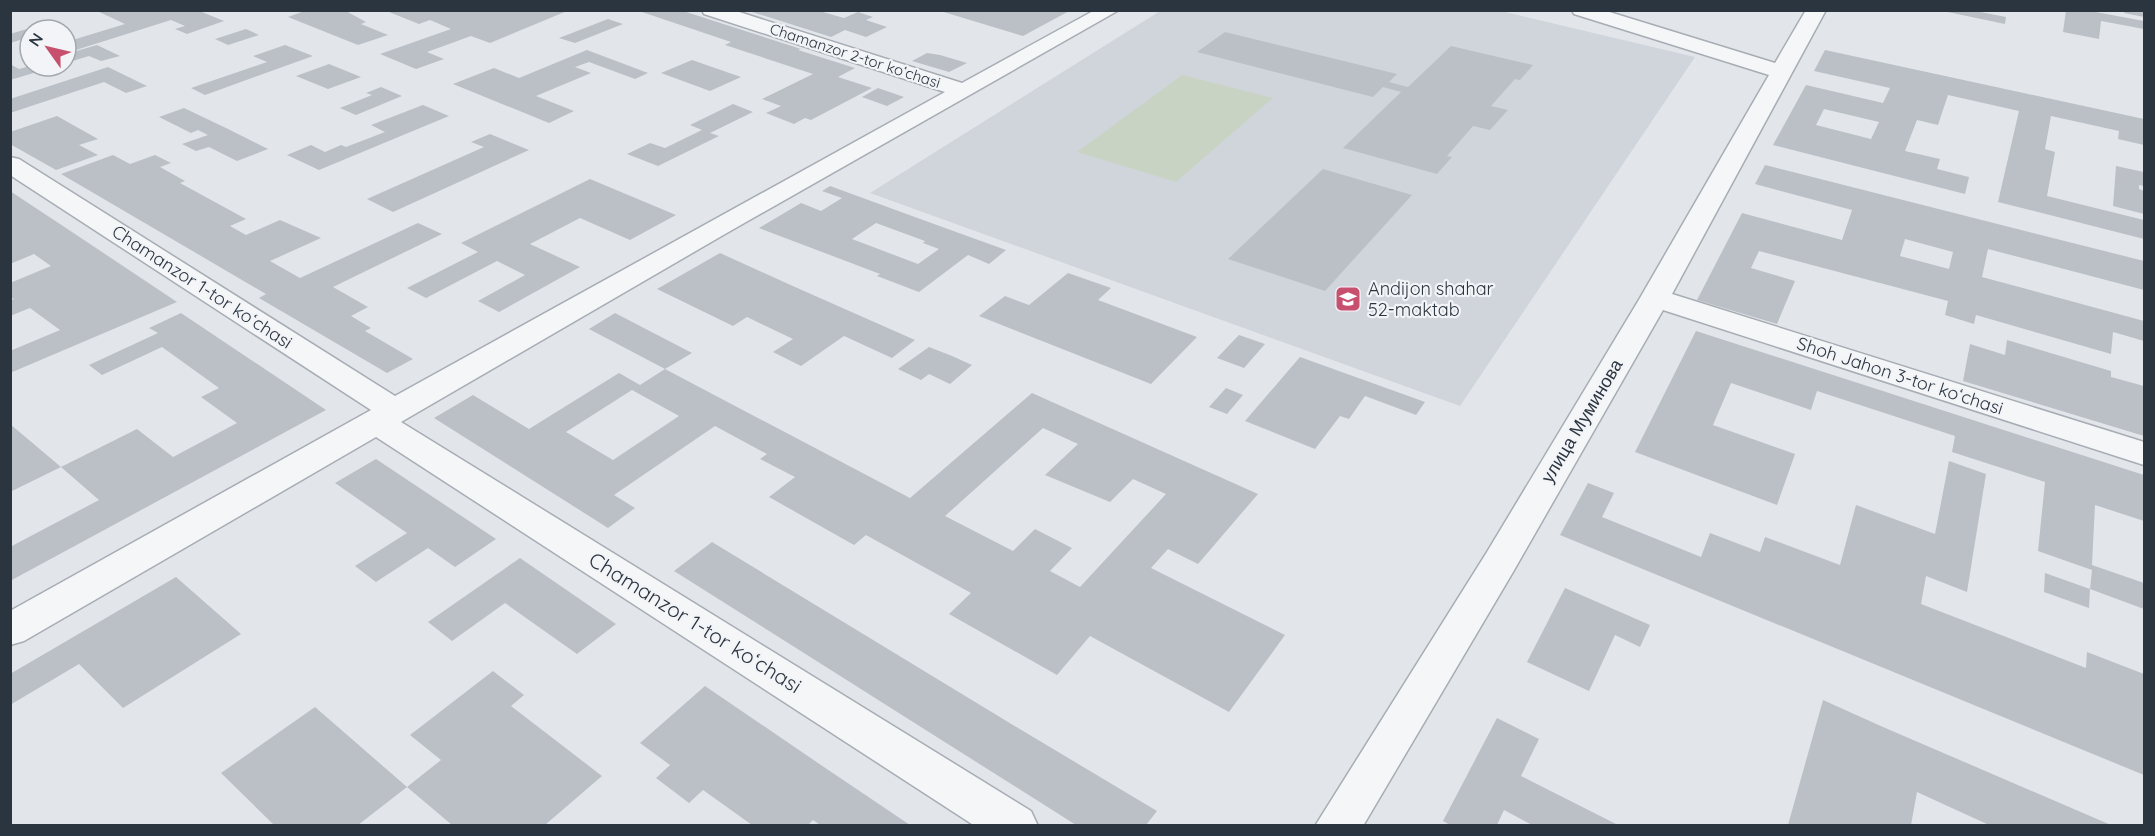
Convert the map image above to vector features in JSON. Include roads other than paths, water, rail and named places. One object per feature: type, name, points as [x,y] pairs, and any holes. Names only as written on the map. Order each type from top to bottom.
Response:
[{"type":"street","name":"Chamanzor 2-tor koʻchasi","points":[[711,10],[965,91]]},
{"type":"street","points":[[10,630],[384,416],[1110,10]]},
{"type":"street","points":[[1581,10],[1781,72]]},
{"type":"street","name":"улица Муминова","points":[[1338,825],[1500,562],[1655,298],[1816,10]]},
{"type":"street","name":"Chamanzor 1-tor koʻchasi","points":[[10,164],[384,416],[1015,825]]},
{"type":"street","name":"Shoh Jahon 3-tor koʻchasi","points":[[1655,298],[2145,454]]},
{"type":"place","name":"Andijon shahar 52-maktab","points":[[1348,299]]}]
